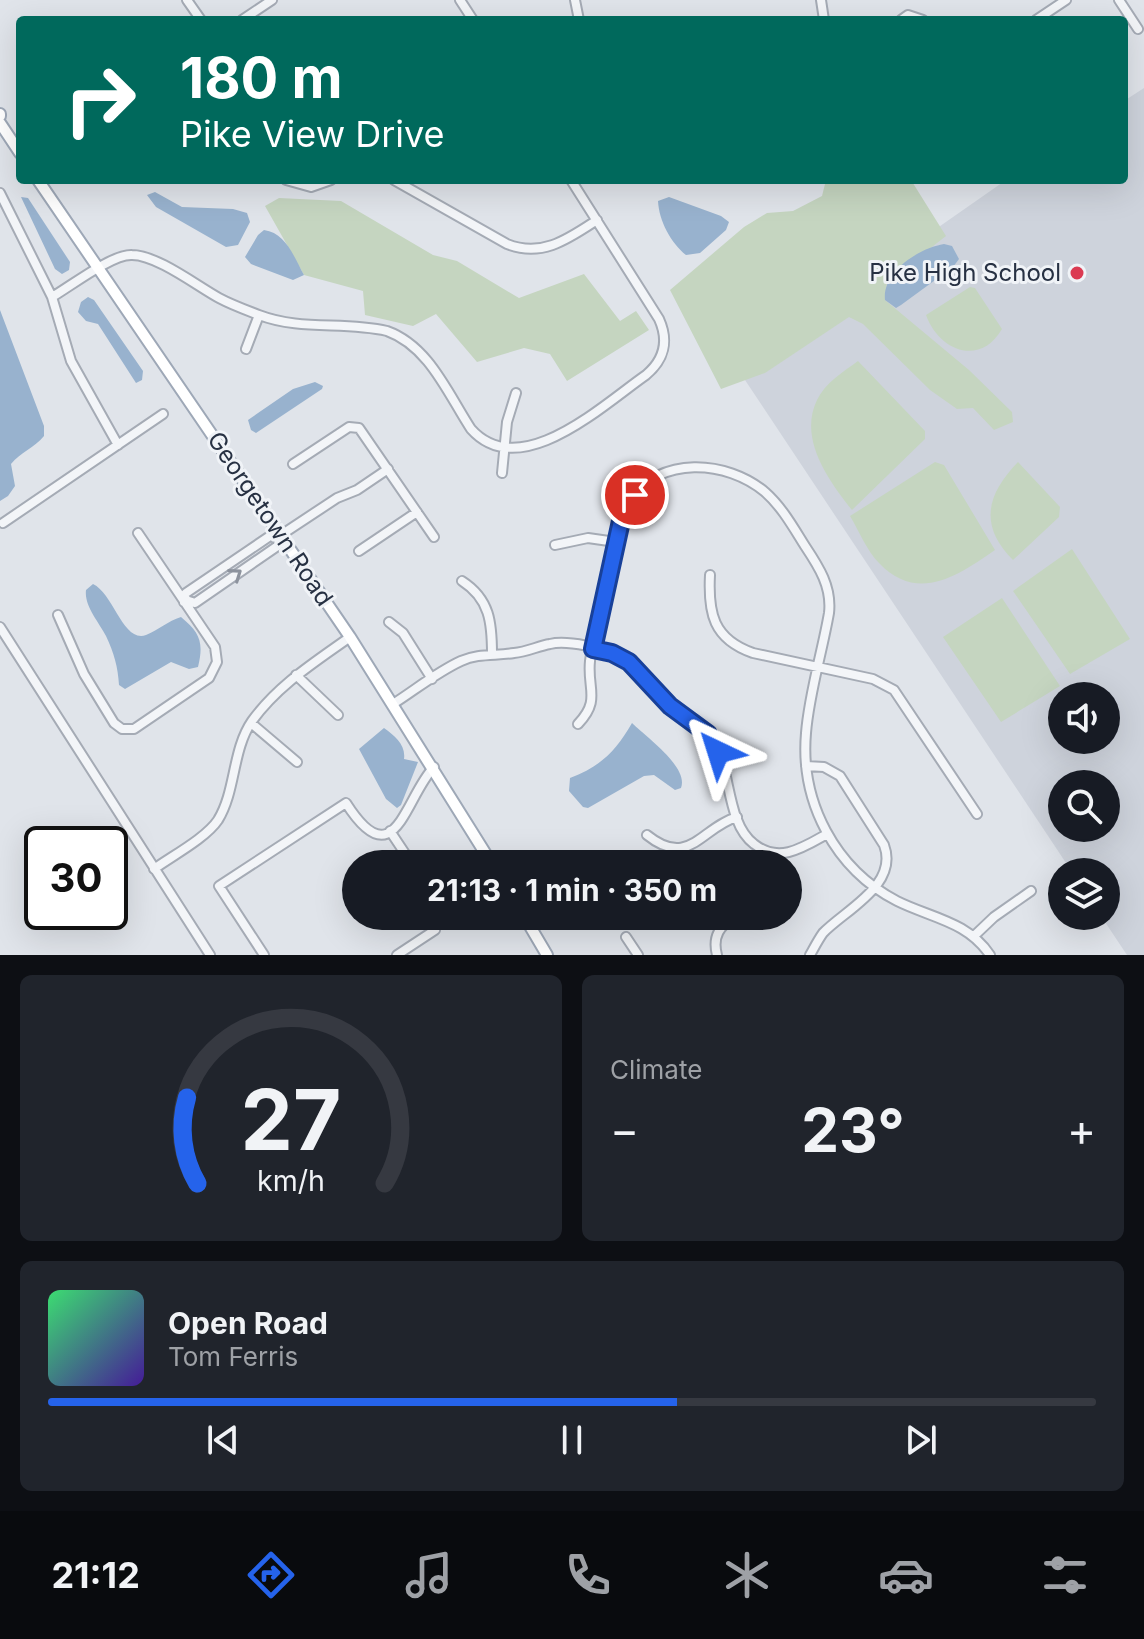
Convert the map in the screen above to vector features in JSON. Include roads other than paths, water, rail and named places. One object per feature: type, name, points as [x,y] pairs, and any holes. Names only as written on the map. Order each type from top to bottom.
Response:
[{"type":"main road","points":[[0,123],[16,147]]},
{"type":"main road","name":"Georgetown Road","points":[[41,184],[350,637],[484,850]]},
{"type":"main road","points":[[532,930],[547,955]]},
{"type":"street","points":[[248,16],[272,0]]},
{"type":"street","points":[[1042,16],[1066,0]]},
{"type":"street","points":[[1119,0],[1138,29]]},
{"type":"street","points":[[298,184],[320,184]]},
{"type":"street","points":[[401,184],[507,244],[524,249],[551,247],[597,220]]},
{"type":"street","points":[[52,297],[117,257],[132,255],[144,257],[224,301],[259,315],[295,325],[375,328],[413,344],[475,434],[504,447],[536,446],[559,435],[646,375],[657,364],[664,347],[665,335],[659,319],[574,184]]},
{"type":"street","points":[[0,193],[52,297],[71,361],[118,445]]},
{"type":"street","points":[[246,349],[259,315]]},
{"type":"street","points":[[502,473],[507,422],[516,393]]},
{"type":"street","points":[[3,523],[163,414]]},
{"type":"street","points":[[293,464],[349,427],[361,429],[434,537]]},
{"type":"street","points":[[578,724],[592,701],[590,667],[593,649],[616,542],[624,512],[632,497],[654,478],[677,469],[708,468],[736,475],[763,491],[785,514],[829,592],[829,613],[807,724],[806,766],[814,804],[827,834],[847,862],[874,886],[915,910],[950,921],[974,936],[990,955]]},
{"type":"street","points":[[185,601],[195,603],[279,545],[279,536],[388,469]]},
{"type":"street","points":[[359,551],[417,512]]},
{"type":"street","points":[[58,615],[84,674],[116,725],[126,730],[136,728],[207,680],[215,668],[217,656],[214,644],[138,533]]},
{"type":"street","points":[[555,545],[588,538],[616,542]]},
{"type":"street","points":[[710,575],[711,612],[727,638],[753,653],[873,679],[896,692],[977,814]]},
{"type":"street","points":[[462,581],[480,596],[488,610],[492,627],[492,654]]},
{"type":"street","points":[[389,622],[403,633],[432,679]]},
{"type":"street","points":[[0,627],[210,955]]},
{"type":"street","points":[[154,869],[207,831],[218,819],[251,723],[296,675],[350,637]]},
{"type":"street","points":[[393,704],[461,661],[568,642],[612,653],[629,662],[670,706],[708,734],[718,752],[742,830],[751,842],[772,857],[796,851],[827,834]]},
{"type":"street","points":[[296,675],[338,715]]},
{"type":"street","points":[[251,723],[297,762]]},
{"type":"street","points":[[806,766],[824,767],[840,776],[884,845],[887,865],[857,906],[825,931],[810,955]]},
{"type":"street","points":[[264,955],[219,886],[346,803],[363,827],[373,833],[390,831],[404,820],[419,783],[434,767]]},
{"type":"street","points":[[647,835],[665,845],[685,847],[699,842],[722,823],[737,817]]},
{"type":"street","points":[[390,831],[403,850]]},
{"type":"street","points":[[974,936],[994,917],[1031,891]]},
{"type":"street","points":[[397,955],[435,930]]},
{"type":"street","points":[[717,955],[715,943],[720,930]]},
{"type":"street","points":[[626,937],[638,955]]},
{"type":"water","points":[[155,192],[182,207],[233,209],[247,213],[250,222],[238,245],[226,247],[156,207],[147,195]]},
{"type":"water","points":[[21,197],[28,198],[70,262],[69,270],[62,274],[55,269]]},
{"type":"water","points":[[669,197],[721,216],[729,222],[726,230],[700,253],[686,255],[663,224],[658,201]]},
{"type":"water","points":[[264,230],[284,241],[304,275],[293,280],[251,264],[245,257]]},
{"type":"water","points":[[944,244],[952,246],[959,259],[953,267],[896,308],[885,300],[889,280],[904,263],[924,250]]},
{"type":"water","points":[[88,297],[94,300],[143,371],[142,380],[136,383],[98,324],[86,321],[78,312],[81,302]]},
{"type":"water","points":[[0,310],[44,426],[44,436],[11,464],[15,486],[0,501]]},
{"type":"water","points":[[315,382],[323,386],[322,389],[256,433],[251,430],[248,420],[293,389]]},
{"type":"water","points":[[93,584],[107,597],[131,632],[138,636],[181,617],[199,639],[201,651],[198,667],[189,669],[171,662],[125,689],[119,685],[111,648],[87,602],[86,590]]},
{"type":"water","points":[[632,723],[673,762],[682,780],[681,788],[675,790],[654,775],[644,776],[588,808],[583,807],[569,791],[570,778],[606,757]]},
{"type":"water","points":[[384,728],[401,745],[404,759],[418,762],[397,808],[386,799],[359,749]]},
{"type":"place","name":"Pike High School","points":[[1077,273]]}]
